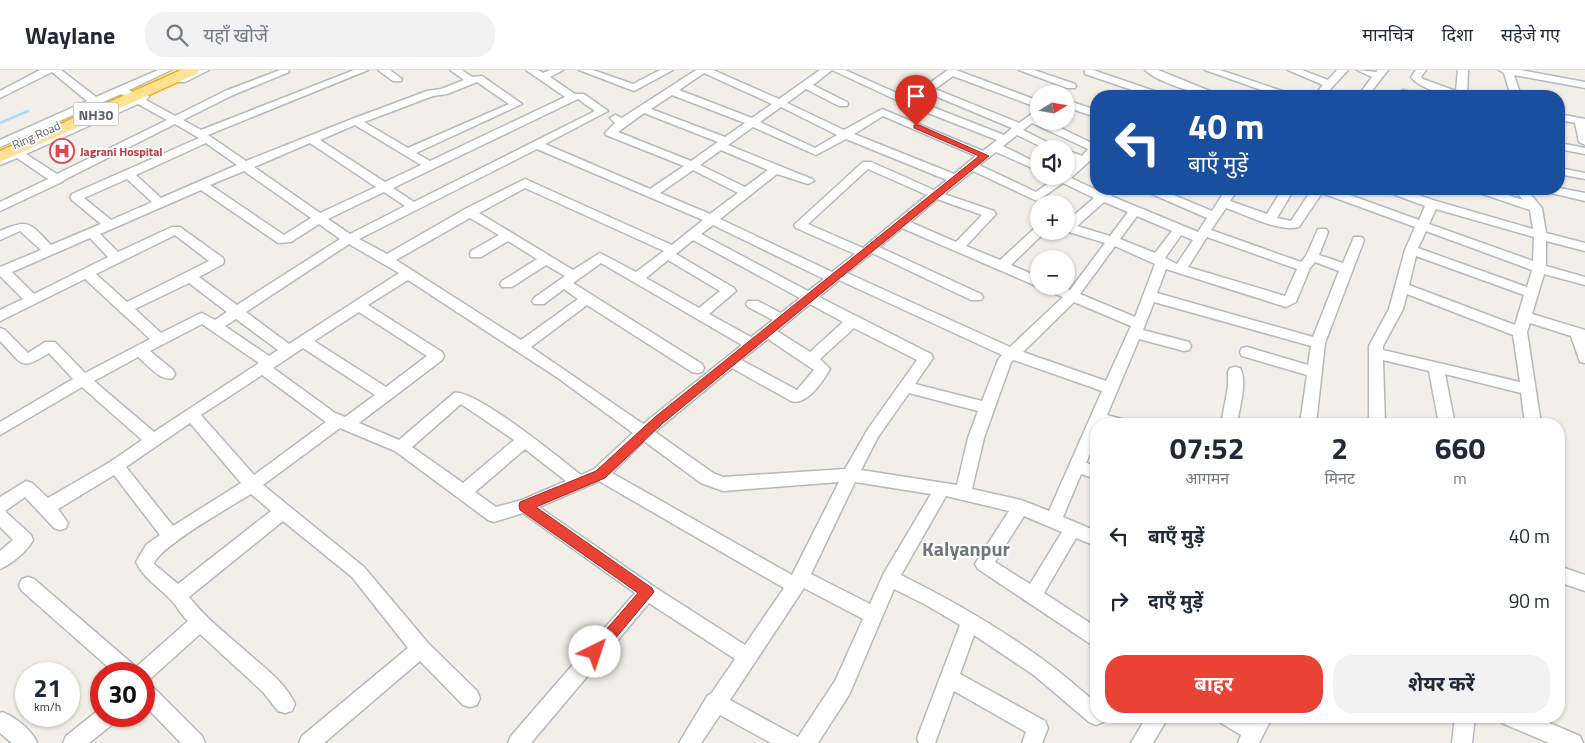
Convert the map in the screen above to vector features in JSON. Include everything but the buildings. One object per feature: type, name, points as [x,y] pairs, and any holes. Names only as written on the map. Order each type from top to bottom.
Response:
[{"type":"highway","name":"Ring Road","points":[[0,157],[130,95],[156,75],[181,70]]},
{"type":"highway","name":"Ring Road","points":[[0,151],[193,70]]},
{"type":"street","points":[[3,91],[54,70],[95,102]]},
{"type":"street","points":[[0,144],[95,102],[130,95],[204,70]]},
{"type":"street","points":[[110,225],[76,197],[128,174],[204,136],[363,70]]},
{"type":"street","points":[[383,70],[397,79]]},
{"type":"street","points":[[455,70],[472,81]]},
{"type":"street","points":[[531,70],[573,97]]},
{"type":"street","points":[[542,77],[558,70]]},
{"type":"street","points":[[584,70],[634,88],[668,70]]},
{"type":"street","points":[[746,192],[692,165],[610,132],[704,70],[780,103],[822,125],[955,179]]},
{"type":"street","points":[[651,194],[826,70]]},
{"type":"street","points":[[837,70],[909,102],[1005,139]]},
{"type":"street","points":[[1150,70],[1198,90]]},
{"type":"street","points":[[1210,70],[1269,90]]},
{"type":"street","points":[[1293,70],[1330,84]]},
{"type":"street","points":[[1324,90],[1343,70]]},
{"type":"street","points":[[1362,70],[1381,73],[1368,90]]},
{"type":"street","points":[[1421,70],[1416,76],[1419,80],[1445,90]]},
{"type":"street","points":[[1461,90],[1463,70]]},
{"type":"street","points":[[1506,70],[1585,85]]},
{"type":"street","points":[[1506,70],[1514,90]]},
{"type":"street","points":[[909,102],[949,71],[1030,102]]},
{"type":"street","points":[[1031,71],[1082,77],[1142,90]]},
{"type":"street","points":[[0,208],[229,93],[284,72]]},
{"type":"street","points":[[1072,85],[1082,77]]},
{"type":"street","points":[[32,300],[1,270],[311,139],[431,93],[443,92],[478,78],[517,104],[408,152]]},
{"type":"street","points":[[806,85],[843,104]]},
{"type":"street","points":[[927,89],[1039,140]]},
{"type":"street","points":[[672,91],[752,122],[816,152],[882,112],[985,156]]},
{"type":"street","points":[[130,95],[204,136],[350,239],[387,260],[521,347],[707,478],[723,484],[851,475],[887,479],[963,493],[1020,507],[1090,537]]},
{"type":"street","points":[[0,162],[130,95]]},
{"type":"street","points":[[202,185],[282,240],[320,218],[573,97],[580,96],[622,123]]},
{"type":"street","points":[[1075,106],[1090,112]]},
{"type":"street","points":[[645,110],[723,143],[776,169],[808,181]]},
{"type":"street","points":[[215,326],[350,239],[603,111]]},
{"type":"street","points":[[1565,118],[1582,122],[1585,142]]},
{"type":"street","points":[[0,430],[83,380],[202,318],[266,365],[330,417],[402,447],[494,516],[525,506],[600,474],[644,432],[1030,119]]},
{"type":"street","points":[[356,121],[430,166]]},
{"type":"street","points":[[1062,130],[1090,146]]},
{"type":"street","points":[[311,139],[414,207]]},
{"type":"street","points":[[537,145],[713,220],[1012,353],[1065,374],[1110,388]]},
{"type":"street","points":[[995,147],[1030,164]]},
{"type":"street","points":[[1565,147],[1585,151]]},
{"type":"street","points":[[18,154],[58,180]]},
{"type":"street","points":[[1075,167],[1090,155]]},
{"type":"street","points":[[1075,157],[1083,161]]},
{"type":"street","points":[[958,247],[990,214],[936,195],[867,164],[800,226],[867,250],[976,297]]},
{"type":"street","points":[[972,166],[1037,197],[1053,185]]},
{"type":"street","points":[[637,278],[776,169]]},
{"type":"street","points":[[1565,172],[1585,176]]},
{"type":"street","points":[[128,174],[160,203]]},
{"type":"street","points":[[387,260],[469,212],[525,183],[671,253],[729,291],[700,314]]},
{"type":"street","points":[[1075,183],[1090,191]]},
{"type":"street","points":[[1565,193],[1585,197]]},
{"type":"street","points":[[1098,195],[1179,229],[1308,262],[1346,269]]},
{"type":"street","points":[[1075,220],[1104,195]]},
{"type":"street","points":[[1163,195],[1214,216]]},
{"type":"street","points":[[1180,269],[1214,216],[1225,195]]},
{"type":"street","points":[[1229,195],[1270,220],[1286,225],[1294,224],[1314,195]]},
{"type":"street","points":[[1270,220],[1284,195]]},
{"type":"street","points":[[1340,195],[1539,268],[1585,282]]},
{"type":"street","points":[[1406,195],[1585,247]]},
{"type":"street","points":[[1496,195],[1536,208]]},
{"type":"street","points":[[1525,195],[1536,208],[1540,235],[1539,268],[1520,332],[1532,418]]},
{"type":"street","points":[[1378,418],[1376,346],[1396,309],[1411,250],[1432,204]]},
{"type":"street","points":[[963,493],[976,438],[1005,360],[1072,296],[1135,211]]},
{"type":"street","points":[[469,212],[546,260],[587,298],[697,368]]},
{"type":"street","points":[[901,223],[1030,278]]},
{"type":"street","points":[[0,236],[21,226],[34,235],[49,251]]},
{"type":"street","points":[[1075,229],[1113,241],[1180,269],[1286,302],[1291,299],[1322,232]]},
{"type":"street","points":[[1098,418],[1150,296],[1160,261],[1179,229]]},
{"type":"street","points":[[0,316],[176,230],[218,261],[190,277],[126,308]]},
{"type":"street","points":[[92,233],[116,258]]},
{"type":"street","points":[[689,743],[798,581],[872,434],[926,358],[693,235]]},
{"type":"street","points":[[476,254],[507,236]]},
{"type":"street","points":[[1002,266],[1030,240]]},
{"type":"street","points":[[1309,418],[1318,342],[1346,269],[1350,265],[1358,240]]},
{"type":"street","points":[[1411,250],[1531,293]]},
{"type":"street","points":[[539,301],[600,257],[751,344]]},
{"type":"street","points":[[507,284],[546,260]]},
{"type":"street","points":[[87,273],[159,339]]},
{"type":"street","points":[[47,508],[116,466],[288,350],[407,274]]},
{"type":"street","points":[[190,277],[288,350]]},
{"type":"street","points":[[1402,286],[1520,332]]},
{"type":"street","points":[[1072,296],[1137,328],[1184,346]]},
{"type":"street","points":[[1150,296],[1318,342]]},
{"type":"street","points":[[521,347],[587,298]]},
{"type":"street","points":[[753,304],[782,319]]},
{"type":"street","points":[[285,704],[270,684],[200,622],[183,604],[178,595],[148,569],[145,562],[152,550],[170,536],[252,485],[437,356],[358,305]]},
{"type":"street","points":[[1524,316],[1581,333],[1585,358]]},
{"type":"street","points":[[811,359],[854,321]]},
{"type":"street","points":[[731,361],[796,397],[802,394],[823,369],[811,359],[767,332]]},
{"type":"street","points":[[0,333],[27,360],[50,346],[83,380],[154,440]]},
{"type":"street","points":[[303,342],[385,394]]},
{"type":"street","points":[[139,350],[168,374]]},
{"type":"street","points":[[1247,352],[1314,372]]},
{"type":"street","points":[[1376,353],[1528,389]]},
{"type":"street","points":[[1436,368],[1445,418]]},
{"type":"street","points":[[1230,418],[1235,387],[1235,372]]},
{"type":"street","points":[[905,386],[988,408]]},
{"type":"street","points":[[402,447],[459,397],[468,401],[525,440],[580,483]]},
{"type":"street","points":[[191,414],[252,485],[358,572],[421,649],[470,698]]},
{"type":"street","points":[[1053,520],[1090,436]]},
{"type":"street","points":[[464,493],[487,471],[525,440]]},
{"type":"street","points":[[116,466],[170,536]]},
{"type":"street","points":[[1077,466],[1090,471]]},
{"type":"street","points":[[600,474],[798,581],[873,615]]},
{"type":"street","points":[[0,506],[26,488],[60,522]]},
{"type":"street","points":[[806,743],[842,688],[890,578],[942,489]]},
{"type":"street","points":[[525,506],[647,592],[747,656]]},
{"type":"street","points":[[1020,507],[984,564],[1090,633]]},
{"type":"street","points":[[178,595],[283,511]]},
{"type":"street","points":[[0,516],[25,540],[0,561]]},
{"type":"street","points":[[1033,596],[1073,530]]},
{"type":"street","points":[[1565,576],[1585,583]]},
{"type":"street","points":[[890,578],[932,598],[970,622],[1042,670],[1090,710]]},
{"type":"street","points":[[28,585],[116,662]]},
{"type":"street","points":[[518,743],[647,592]]},
{"type":"street","points":[[155,662],[200,622]]},
{"type":"street","points":[[927,738],[970,622]]},
{"type":"street","points":[[309,743],[421,649]]},
{"type":"street","points":[[949,678],[1038,728],[1032,743]]},
{"type":"street","points":[[716,702],[790,743]]},
{"type":"street","points":[[155,703],[195,743]]},
{"type":"street","points":[[1,721],[27,743]]},
{"type":"street","points":[[1141,743],[1154,723]]},
{"type":"street","points":[[1242,723],[1255,730]]},
{"type":"street","points":[[1462,743],[1464,723]]},
{"type":"street","points":[[1541,723],[1573,743]]},
{"type":"street","points":[[73,743],[93,727]]},
{"type":"waterway","points":[[0,123],[28,111]]},
{"type":"place","name":"Jagrani Hospital","points":[[62,151]]},
{"type":"district","name":"Kalyanpur","points":[[966,548]]},
{"type":"route","points":[[595,652],[647,592],[525,506],[600,474],[644,432],[985,156],[916,126]]}]
